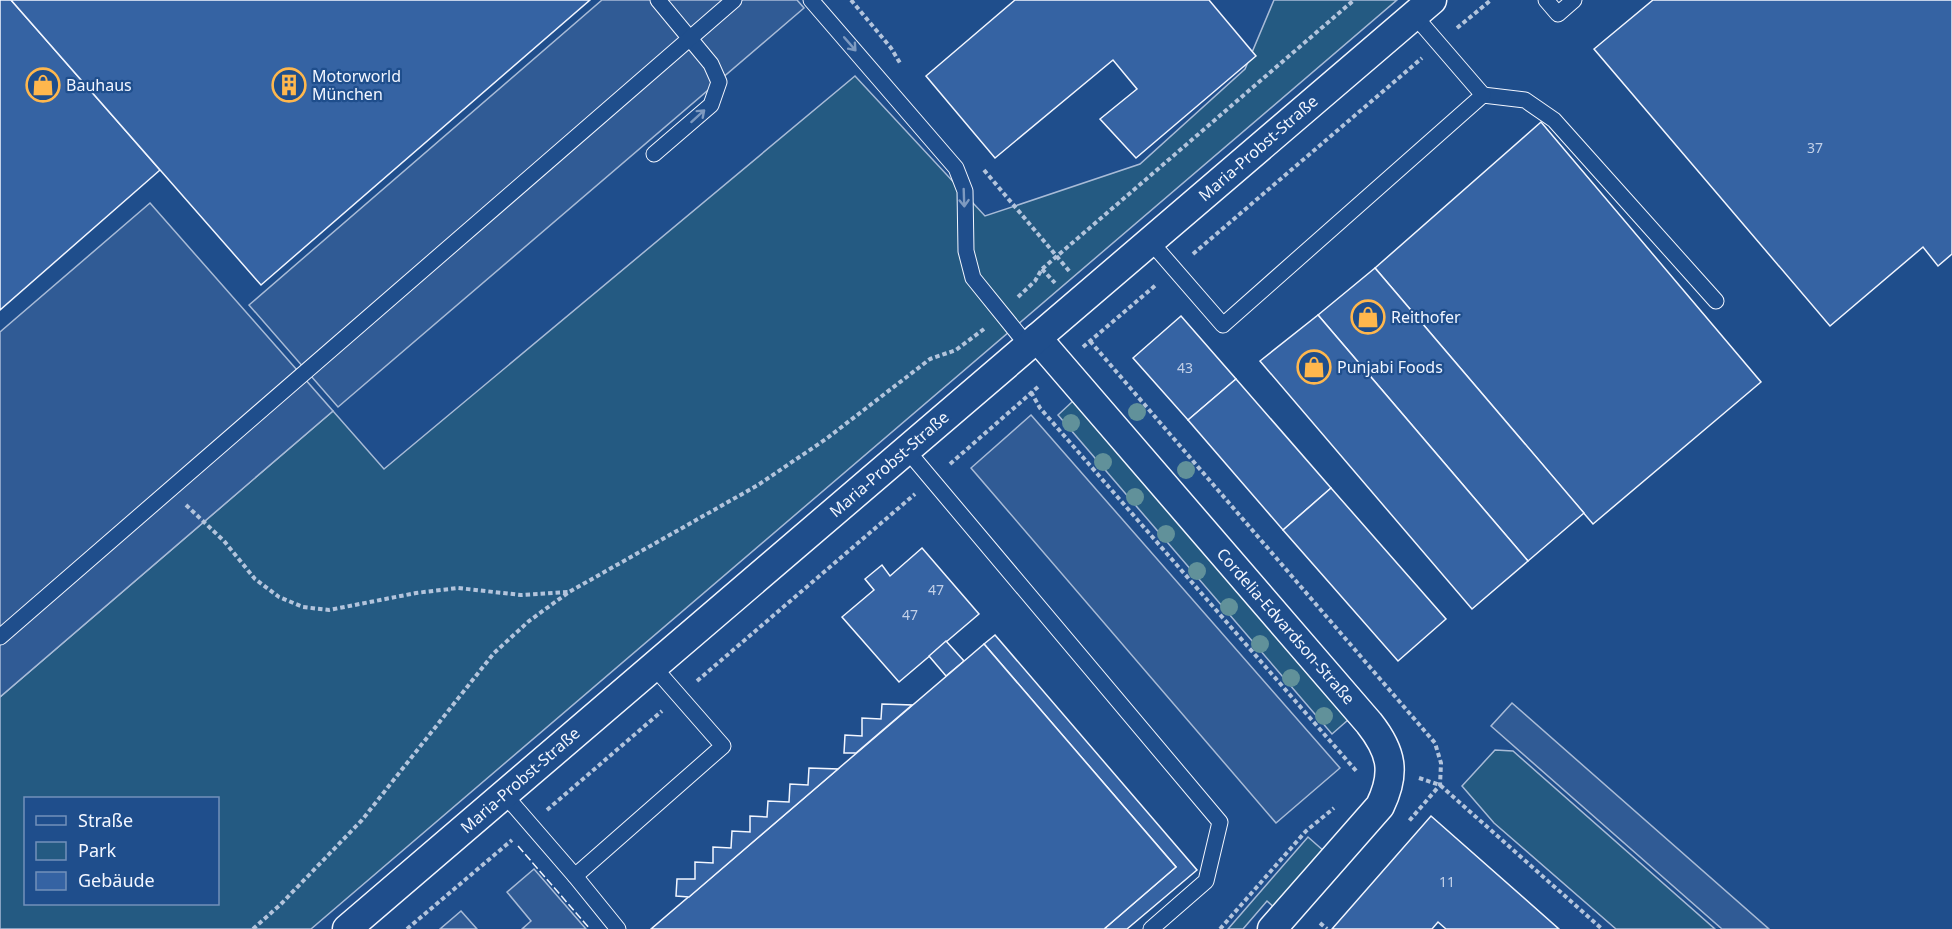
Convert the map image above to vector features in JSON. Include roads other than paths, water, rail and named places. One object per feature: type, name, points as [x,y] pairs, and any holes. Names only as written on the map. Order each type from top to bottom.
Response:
[{"type":"street","name":"Maria-Probst-Straße","points":[[347,929],[1423,8]]},
{"type":"street","name":"Cordelia-Edvardson-Straße","points":[[1032,342],[1369,723],[1383,742],[1390,768],[1389,787],[1380,806],[1272,929]]},
{"type":"lane","points":[[654,154],[711,105],[719,82],[711,64],[658,0]]},
{"type":"lane","points":[[0,638],[734,0]]},
{"type":"lane","points":[[812,0],[956,168],[965,190],[966,251],[973,278],[1001,314],[1032,342]]},
{"type":"lane","points":[[1546,0],[1558,14],[1574,0]]},
{"type":"lane","points":[[1423,8],[1483,95]]},
{"type":"lane","points":[[1150,241],[1223,325],[1483,95],[1525,100],[1554,120],[1716,301]]},
{"type":"lane","points":[[906,450],[1220,822],[1206,881],[1151,929]]},
{"type":"lane","points":[[575,876],[723,746],[653,666]]},
{"type":"lane","points":[[504,794],[618,929]]},
{"type":"place","name":"Bauhaus","points":[[43,85]]},
{"type":"place","name":"Motorworld München","points":[[289,85]]},
{"type":"place","name":"Reithofer","points":[[1368,317]]},
{"type":"place","name":"Punjabi Foods","points":[[1314,367]]}]
